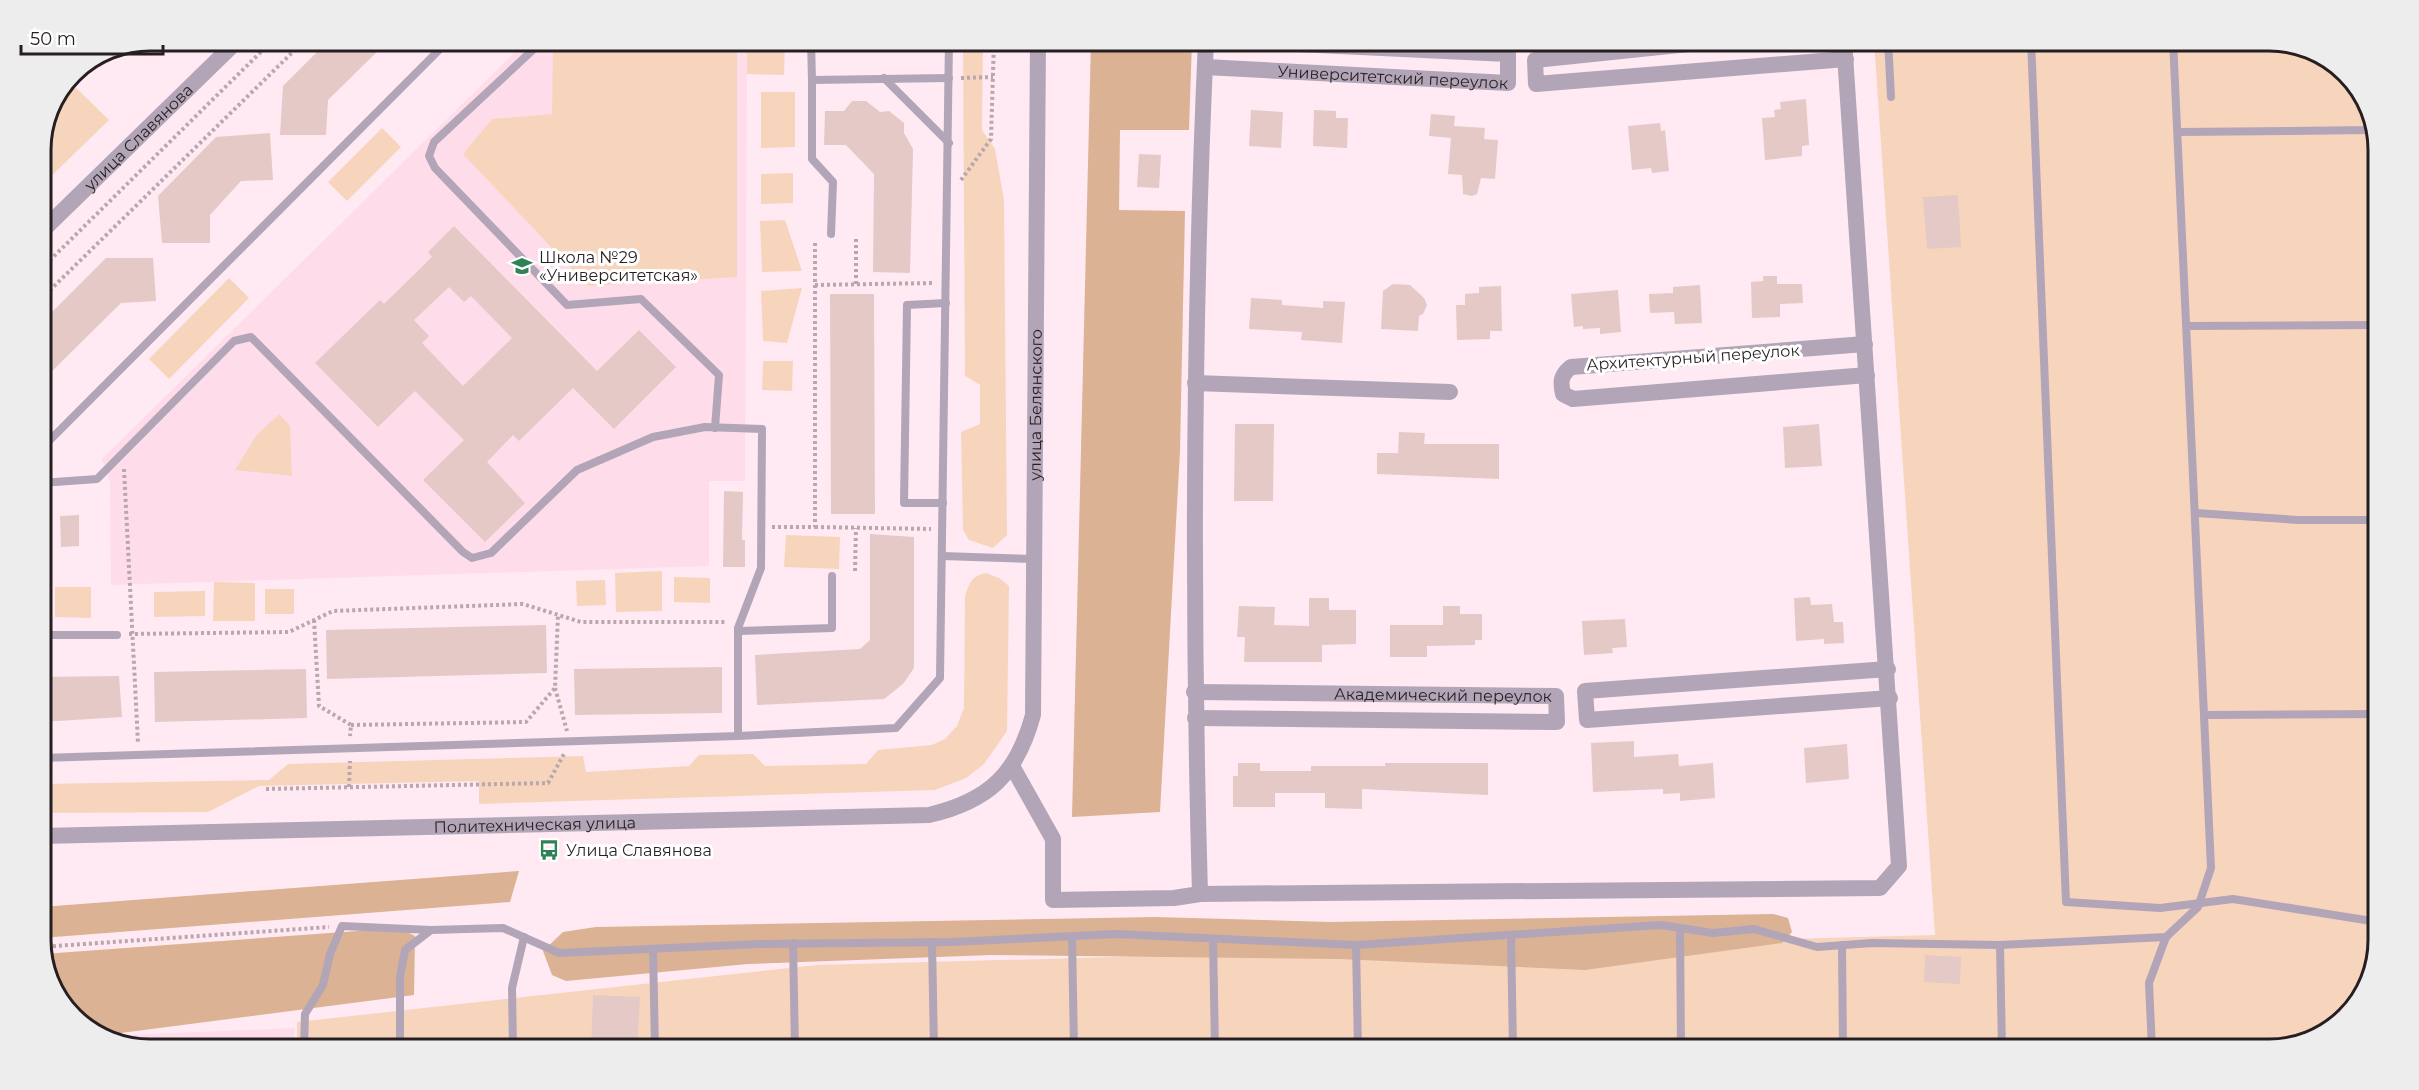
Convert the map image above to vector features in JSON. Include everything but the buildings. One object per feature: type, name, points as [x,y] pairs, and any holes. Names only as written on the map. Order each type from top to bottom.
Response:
[{"type":"street","name":"улица Славянова","points":[[51,222],[227,51]]},
{"type":"street","name":"улица Белянского","points":[[1012,766],[1025,742],[1033,715],[1038,51]]},
{"type":"street","points":[[1200,894],[1194,692],[1195,383],[1206,51]]},
{"type":"street","name":"Университетский переулок","points":[[1205,67],[1508,83],[1508,54],[1445,51]]},
{"type":"street","points":[[1621,51],[1534,60],[1536,84],[1846,59]]},
{"type":"street","points":[[1012,766],[1053,839],[1053,900],[1174,898],[1200,894],[1880,888],[1899,866],[1890,698],[1845,51]]},
{"type":"street","name":"Архитектурный переулок","points":[[1865,344],[1571,367],[1563,374],[1560,384],[1563,394],[1574,399],[1867,375]]},
{"type":"street","points":[[1195,383],[1450,392]]},
{"type":"street","points":[[1888,669],[1585,691],[1587,720],[1890,698]]},
{"type":"street","name":"Академический переулок","points":[[1194,692],[1556,696],[1557,722],[1195,718]]},
{"type":"street","name":"Политехническая улица","points":[[51,836],[929,815],[956,808],[982,795],[1012,766]]},
{"type":"lane","points":[[51,439],[438,51]]},
{"type":"lane","points":[[532,51],[434,142],[429,156],[435,168],[567,305],[641,299],[718,375],[716,428]]},
{"type":"lane","points":[[811,51],[812,159],[833,182],[831,234]]},
{"type":"lane","points":[[51,758],[350,747],[570,743],[896,728],[940,678],[949,51]]},
{"type":"lane","points":[[1889,51],[1891,97]]},
{"type":"lane","points":[[2031,51],[2066,902],[2160,908],[2200,901],[2233,899],[2368,920]]},
{"type":"lane","points":[[2152,1039],[2149,983],[2166,937],[2198,907],[2211,868],[2174,51]]},
{"type":"lane","points":[[885,78],[949,143]]},
{"type":"lane","points":[[812,80],[948,78]]},
{"type":"lane","points":[[2178,132],[2366,130]]},
{"type":"lane","points":[[943,503],[904,503],[907,305],[946,303]]},
{"type":"lane","points":[[2187,326],[2368,325]]},
{"type":"lane","points":[[51,482],[97,479],[234,341],[251,338],[463,552],[472,558],[491,553],[577,470],[653,437],[716,428],[762,429],[761,568],[739,627],[738,736]]},
{"type":"lane","points":[[2196,513],[2298,520],[2368,520]]},
{"type":"lane","points":[[942,556],[1034,559]]},
{"type":"lane","points":[[739,627],[832,628],[832,576]]},
{"type":"lane","points":[[51,634],[117,635]]},
{"type":"lane","points":[[2204,715],[2368,714]]},
{"type":"lane","points":[[304,1039],[304,1014],[323,986],[330,954],[342,926],[431,930],[503,928],[559,953],[793,943],[932,942],[1116,934],[1356,945],[1661,924],[1713,933],[1754,928],[1817,947],[1872,943],[2000,945],[2166,937]]},
{"type":"lane","points":[[1680,927],[1681,1039]]},
{"type":"lane","points":[[400,1039],[400,977],[405,950],[431,930]]},
{"type":"lane","points":[[1511,935],[1513,1039]]},
{"type":"lane","points":[[1072,936],[1074,1039]]},
{"type":"lane","points":[[513,1039],[512,988],[524,937]]},
{"type":"lane","points":[[1213,939],[1215,1039]]},
{"type":"lane","points":[[932,942],[934,1039]]},
{"type":"lane","points":[[793,943],[795,1039]]},
{"type":"lane","points":[[1356,945],[1358,1039]]},
{"type":"lane","points":[[1842,945],[1843,1039]]},
{"type":"lane","points":[[2000,945],[2002,1039]]},
{"type":"lane","points":[[653,949],[655,1039]]},
{"type":"path","points":[[51,259],[262,51]]},
{"type":"path","points":[[51,289],[294,51]]},
{"type":"path","points":[[948,196],[992,139],[994,51]]},
{"type":"path","points":[[948,78],[993,77]]},
{"type":"path","points":[[856,239],[856,284]]},
{"type":"path","points":[[815,241],[815,527]]},
{"type":"path","points":[[815,285],[947,282]]},
{"type":"path","points":[[123,453],[139,755]]},
{"type":"path","points":[[761,527],[942,529]]},
{"type":"path","points":[[855,571],[856,528]]},
{"type":"path","points":[[117,635],[289,632],[333,611],[523,604],[581,622],[739,627]]},
{"type":"path","points":[[266,789],[548,783],[570,743],[555,688],[558,615]]},
{"type":"path","points":[[314,620],[319,706],[351,725],[526,722],[555,688]]},
{"type":"path","points":[[349,788],[351,725]]},
{"type":"path","points":[[51,946],[342,926]]},
{"type":"shaded area","name":"Школа №29 «Университетская»","points":[[516,51],[747,51],[745,481],[709,481],[709,566],[111,585],[110,481],[102,459]]},
{"type":"shaded area","points":[[553,51],[737,51],[737,277],[588,286],[463,154],[492,119],[552,114]]},
{"type":"shaded area","points":[[747,51],[785,51],[784,75],[747,74]]},
{"type":"shaded area","points":[[963,51],[983,51],[982,130],[995,149],[1004,200],[1007,535],[993,548],[969,540],[963,530],[961,432],[980,424],[980,385],[965,376]]},
{"type":"shaded area","points":[[1091,51],[1192,51],[1189,130],[1120,130],[1119,210],[1185,211],[1180,451],[1160,812],[1072,817]]},
{"type":"shaded area","points":[[1875,51],[2269,51],[2288,53],[2319,64],[2339,80],[2355,100],[2363,118],[2368,143],[2368,940],[2366,959],[2355,990],[2339,1010],[2324,1022],[2307,1031],[2295,1036],[2269,1039],[297,1039],[297,1022],[816,965],[1935,935]]},
{"type":"shaded area","points":[[75,87],[109,120],[51,176],[51,143],[54,124],[68,95]]},
{"type":"shaded area","points":[[761,92],[795,92],[795,147],[761,148]]},
{"type":"shaded area","points":[[382,128],[401,147],[347,201],[328,182]]},
{"type":"shaded area","points":[[793,173],[793,203],[761,204],[761,174]]},
{"type":"shaded area","points":[[785,220],[802,271],[762,272],[760,221]]},
{"type":"shaded area","points":[[229,278],[249,298],[169,379],[149,359]]},
{"type":"shaded area","points":[[802,288],[787,343],[763,341],[761,291]]},
{"type":"shaded area","points":[[763,361],[793,361],[792,391],[762,390]]},
{"type":"shaded area","points":[[279,414],[290,426],[292,476],[235,470],[256,436]]},
{"type":"shaded area","points":[[786,535],[840,537],[839,569],[784,567]]},
{"type":"shaded area","points":[[662,571],[662,611],[616,612],[615,573]]},
{"type":"shaded area","points":[[986,573],[999,578],[1009,586],[1007,731],[984,764],[966,778],[935,790],[479,804],[479,781],[259,786],[208,812],[51,813],[51,784],[269,780],[288,764],[583,756],[586,772],[689,766],[699,755],[753,754],[765,766],[866,764],[878,750],[932,745],[945,739],[957,726],[964,708],[965,597],[971,581]]},
{"type":"shaded area","points":[[674,577],[710,578],[710,603],[674,602]]},
{"type":"shaded area","points":[[605,580],[606,605],[577,606],[576,581]]},
{"type":"shaded area","points":[[214,582],[255,583],[255,621],[213,621]]},
{"type":"shaded area","points":[[55,587],[91,587],[91,618],[55,617]]},
{"type":"shaded area","points":[[265,589],[294,589],[294,614],[265,614]]},
{"type":"shaded area","points":[[205,591],[205,616],[154,617],[154,592]]},
{"type":"shaded area","points":[[519,871],[510,902],[51,937],[51,906]]},
{"type":"shaded area","points":[[1773,914],[1788,918],[1792,932],[1782,943],[1585,970],[1339,959],[991,955],[748,964],[566,981],[552,975],[543,951],[563,932],[596,927],[1155,917],[1330,922]]},
{"type":"shaded area","points":[[399,928],[415,936],[414,995],[119,1033],[100,1026],[80,1010],[61,984],[52,953]]},
{"type":"shaded area","points":[[295,1028],[294,1039],[150,1039],[125,1035]]},
{"type":"place","name":"Школа №29 «Университетская»","points":[[522,266]]},
{"type":"place","name":"Улица Славянова","points":[[549,850]]}]
